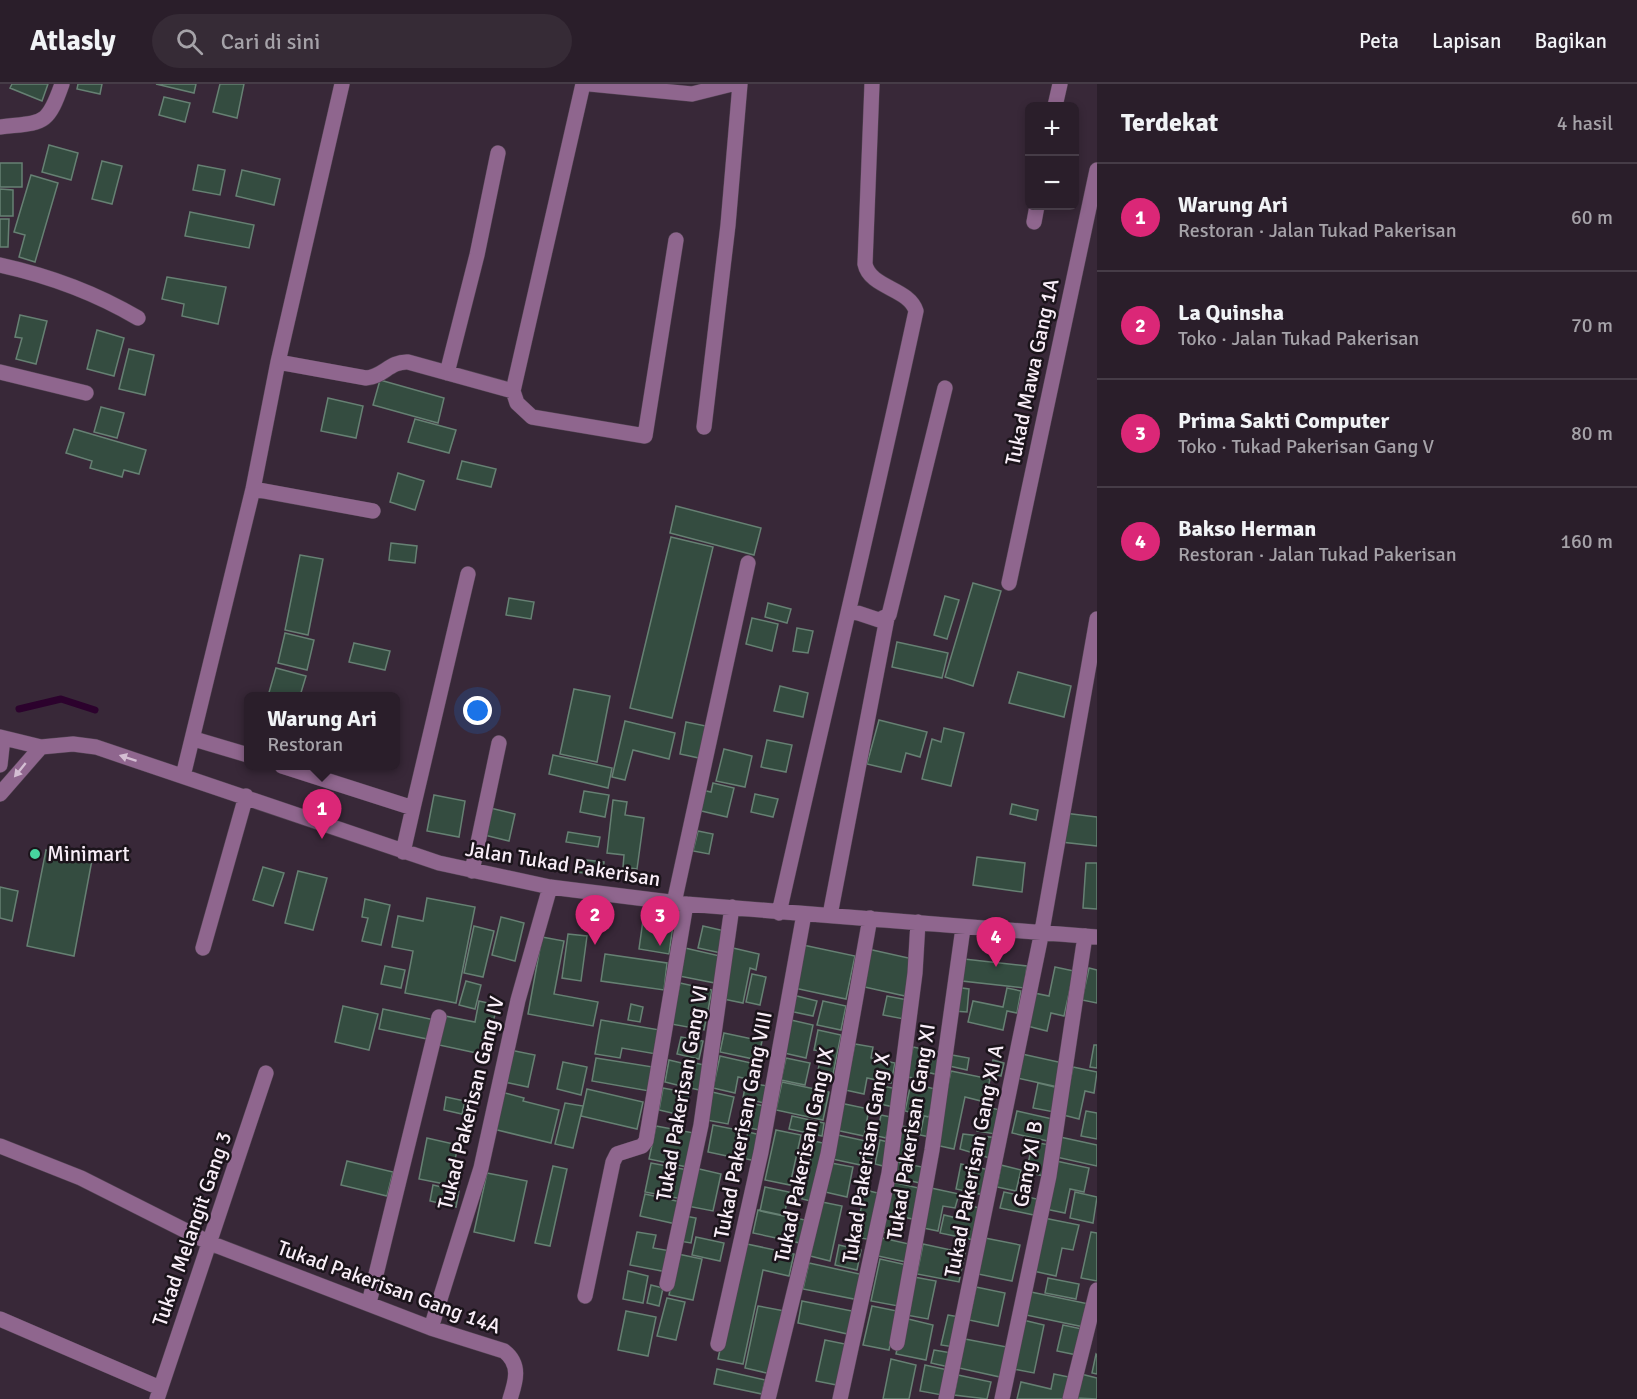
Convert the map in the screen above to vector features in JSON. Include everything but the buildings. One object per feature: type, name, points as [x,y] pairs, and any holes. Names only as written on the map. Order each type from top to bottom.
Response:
[{"type":"street","points":[[0,127],[36,123],[49,116],[62,84]]},
{"type":"street","points":[[183,776],[194,739],[253,489],[279,362],[342,84]]},
{"type":"street","points":[[583,84],[513,391],[517,404],[532,417],[645,436],[676,240]]},
{"type":"street","points":[[590,84],[640,91],[693,89],[732,84]]},
{"type":"street","points":[[704,427],[728,225],[740,84]]},
{"type":"street","points":[[779,913],[916,311],[910,301],[870,275],[865,264],[872,84]]},
{"type":"street","points":[[1056,102],[1060,84]]},
{"type":"street","points":[[447,373],[477,255],[498,153]]},
{"type":"street","name":"Tukad Mawa Gang 1A","points":[[1009,583],[1097,170]]},
{"type":"street","points":[[1034,222],[1036,210]]},
{"type":"street","points":[[0,265],[74,285],[138,318]]},
{"type":"street","points":[[279,362],[366,378],[377,375],[398,361],[513,391]]},
{"type":"street","points":[[0,372],[86,393]]},
{"type":"street","points":[[830,915],[887,618],[945,388]]},
{"type":"street","points":[[253,489],[373,511]]},
{"type":"street","points":[[585,1296],[613,1162],[617,1154],[642,1146],[646,1141],[680,904],[748,563]]},
{"type":"street","points":[[404,852],[468,574]]},
{"type":"street","points":[[849,610],[879,620],[887,618]]},
{"type":"street","name":"Tukad Pakerisan Gang XI A","points":[[946,1399],[1042,931],[1097,619]]},
{"type":"street","points":[[0,765],[2,738]]},
{"type":"street","name":"Jalan Tukad Pakerisan","points":[[2,738],[41,747],[73,744],[96,747],[246,796],[404,852],[472,871],[550,887],[680,904],[779,913],[1091,936]]},
{"type":"street","points":[[194,739],[244,754]]},
{"type":"street","points":[[472,871],[499,743]]},
{"type":"street","points":[[0,794],[41,747]]},
{"type":"street","points":[[297,770],[413,808]]},
{"type":"street","points":[[203,948],[246,796]]},
{"type":"street","name":"Tukad Pakerisan Gang IV","points":[[431,1328],[481,1168],[518,1000],[550,887]]},
{"type":"street","name":"Tukad Pakerisan Gang VI","points":[[667,1284],[701,1125],[732,907]]},
{"type":"street","name":"Tukad Pakerisan Gang VIII","points":[[718,1344],[761,1152],[804,914]]},
{"type":"street","name":"Tukad Pakerisan Gang IX","points":[[768,1399],[828,1154],[870,918]]},
{"type":"street","name":"Tukad Pakerisan Gang X","points":[[840,1399],[889,1173],[915,973],[918,922]]},
{"type":"street","name":"Tukad Pakerisan Gang XI","points":[[897,1343],[932,1150],[963,928]]},
{"type":"street","name":"Gang XI B","points":[[1002,1399],[1049,1176],[1091,936]]},
{"type":"street","points":[[369,1304],[439,1017]]},
{"type":"street","name":"Tukad Melangit Gang 3","points":[[158,1394],[266,1073]]},
{"type":"street","name":"Tukad Pakerisan Gang 14A","points":[[0,1146],[81,1178],[210,1243],[431,1328],[504,1351],[511,1357],[517,1371],[510,1399]]},
{"type":"street","points":[[1070,1399],[1097,1290]]},
{"type":"street","points":[[0,1319],[158,1394]]},
{"type":"waterway","points":[[19,709],[61,699],[95,710]]},
{"type":"place","name":"Warung Ari","points":[[322,839]]},
{"type":"place","name":"Minimart","points":[[35,854]]},
{"type":"place","name":"La Quinsha","points":[[595,945]]},
{"type":"place","name":"Prima Sakti Computer","points":[[660,946]]},
{"type":"place","name":"Bakso Herman","points":[[996,967]]}]
